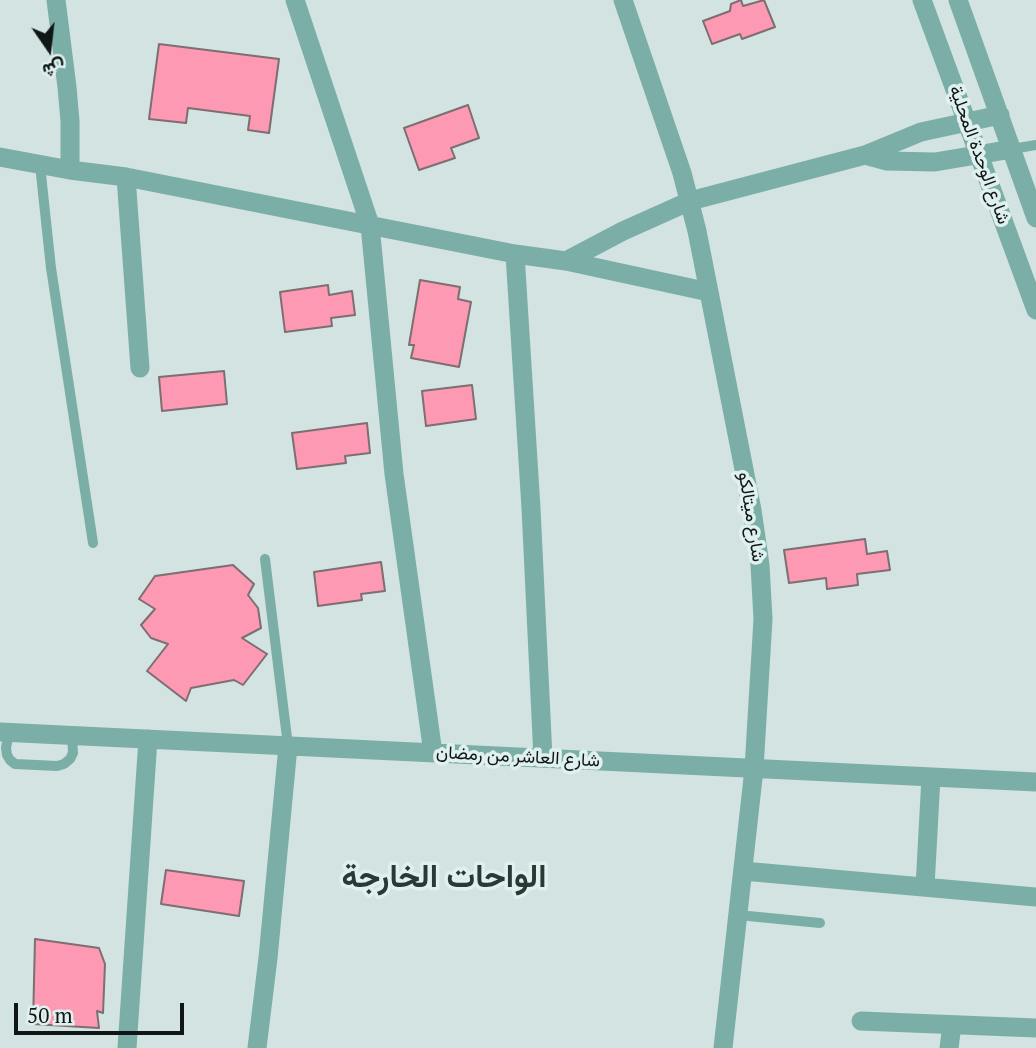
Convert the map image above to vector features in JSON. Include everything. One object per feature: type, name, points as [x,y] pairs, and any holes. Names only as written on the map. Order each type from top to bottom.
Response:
[{"type":"street","points":[[55,0],[68,98],[70,170]]},
{"type":"street","points":[[295,0],[370,225],[397,496],[433,753]]},
{"type":"street","name":"شارع ميتالكو","points":[[623,0],[690,201],[752,510],[760,565],[763,619],[754,769],[723,1048]]},
{"type":"street","name":"شارع الوحدة المحلية","points":[[922,0],[1036,310]]},
{"type":"street","name":"شارع الوحدة المحلية","points":[[958,0],[1036,218]]},
{"type":"street","points":[[566,261],[623,230],[690,201],[865,155],[921,132],[1000,116]]},
{"type":"street","points":[[865,155],[887,161],[935,162],[1012,149]]},
{"type":"street","points":[[0,157],[126,177],[515,254],[566,261],[709,292]]},
{"type":"street","points":[[126,177],[140,369]]},
{"type":"street","points":[[515,254],[543,758]]},
{"type":"street","name":"شارع العاشر من رمضان","points":[[4,732],[1036,782]]},
{"type":"street","points":[[127,1048],[148,739]]},
{"type":"street","points":[[257,1048],[288,746]]},
{"type":"street","points":[[925,887],[931,777]]},
{"type":"street","points":[[743,871],[1036,897]]},
{"type":"street","points":[[861,1021],[1036,1028]]},
{"type":"street","points":[[949,1048],[952,1025]]},
{"type":"lane","points":[[1012,149],[1036,145]]},
{"type":"lane","points":[[40,165],[51,268],[93,543]]},
{"type":"lane","points":[[265,559],[288,746]]},
{"type":"lane","points":[[4,732],[7,755],[16,764],[64,764],[70,760],[72,736]]},
{"type":"lane","points":[[738,915],[820,923]]},
{"type":"building","points":[[741,0],[743,6],[764,0],[775,27],[742,39],[740,34],[712,44],[703,21],[730,11],[731,4]]},
{"type":"building","points":[[159,44],[279,59],[269,133],[248,130],[250,116],[188,108],[186,123],[149,119]]},
{"type":"building","points":[[468,105],[479,138],[451,148],[455,158],[419,170],[404,128]]},
{"type":"building","points":[[420,280],[460,287],[458,299],[471,302],[459,367],[411,358],[414,345],[409,345]]},
{"type":"building","points":[[328,285],[329,295],[352,291],[355,315],[331,318],[332,326],[285,332],[280,292]]},
{"type":"building","points":[[224,371],[227,404],[162,411],[159,377]]},
{"type":"building","points":[[472,385],[476,419],[426,426],[422,391]]},
{"type":"building","points":[[367,423],[370,453],[345,456],[346,463],[297,469],[292,433]]},
{"type":"building","points":[[865,539],[867,554],[887,551],[890,570],[857,574],[858,585],[827,589],[826,578],[789,583],[784,550]]},
{"type":"building","points":[[381,562],[385,591],[361,594],[362,600],[318,606],[314,572]]},
{"type":"building","points":[[233,565],[254,584],[248,595],[258,608],[261,628],[242,638],[267,654],[243,685],[234,680],[191,688],[186,701],[147,671],[168,644],[151,638],[141,625],[155,609],[139,599],[155,576]]},
{"type":"building","points":[[166,870],[244,881],[239,916],[161,904]]},
{"type":"building","points":[[35,939],[99,948],[105,964],[103,1013],[97,1011],[99,1028],[33,1024]]},
{"type":"district","name":"الواحات الخارجة","points":[[444,878]]}]
